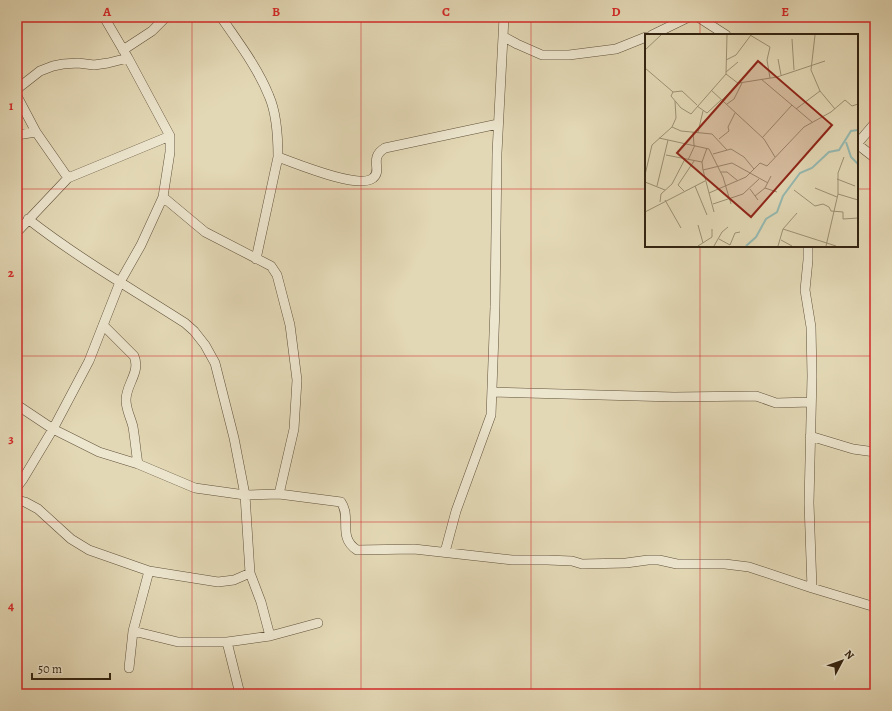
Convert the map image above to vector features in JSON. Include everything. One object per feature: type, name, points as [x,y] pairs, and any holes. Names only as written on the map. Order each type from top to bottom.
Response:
[{"type":"street","points":[[17,487],[53,429],[89,361],[120,282],[141,245],[163,197],[170,152],[170,136],[104,17]]},
{"type":"street","points":[[17,90],[40,72],[53,66],[78,63],[94,66],[108,63],[125,54],[166,17]]},
{"type":"street","points":[[221,17],[256,69],[270,97],[278,140],[278,157],[256,259]]},
{"type":"street","points":[[446,552],[456,511],[491,415],[495,307],[498,124],[504,17]]},
{"type":"street","points":[[654,34],[689,17]]},
{"type":"street","points":[[698,17],[724,34]]},
{"type":"street","points":[[504,37],[542,55],[569,55],[616,49],[645,37]]},
{"type":"street","points":[[17,96],[36,132],[68,178]]},
{"type":"street","points":[[858,143],[875,123]]},
{"type":"street","points":[[278,157],[331,176],[368,180],[374,177],[376,173],[376,157],[378,152],[385,148],[498,124]]},
{"type":"street","points":[[17,135],[36,132]]},
{"type":"street","points":[[17,232],[68,178],[170,136]]},
{"type":"street","points":[[858,145],[875,158]]},
{"type":"street","points":[[163,197],[205,232],[271,266],[277,275],[290,325],[297,380],[294,429],[279,494]]},
{"type":"street","points":[[28,219],[56,241],[185,323],[194,331],[205,345],[215,363],[234,438],[245,495],[250,574],[261,602],[270,636]]},
{"type":"street","points":[[808,247],[805,290],[811,327],[809,503],[812,588]]},
{"type":"street","points":[[103,325],[134,356],[136,362],[136,368],[126,399],[126,407],[132,426],[138,464]]},
{"type":"street","points":[[492,392],[674,397],[756,396],[776,403],[811,402]]},
{"type":"street","points":[[17,405],[53,429],[99,452],[138,464],[195,488],[245,495],[279,494],[341,502],[344,509],[346,538],[351,546],[357,550],[414,549],[512,560],[572,561],[582,564],[626,563],[648,560],[659,560],[677,564],[725,564],[749,567],[875,607]]},
{"type":"street","points":[[810,436],[853,449],[875,452]]},
{"type":"street","points":[[17,500],[25,502],[38,509],[72,539],[89,550],[149,571],[218,582],[234,580],[250,574]]},
{"type":"street","points":[[129,668],[133,631],[149,571]]},
{"type":"street","points":[[133,631],[178,642],[227,642],[270,636],[318,623]]},
{"type":"street","points":[[227,642],[240,694]]}]
